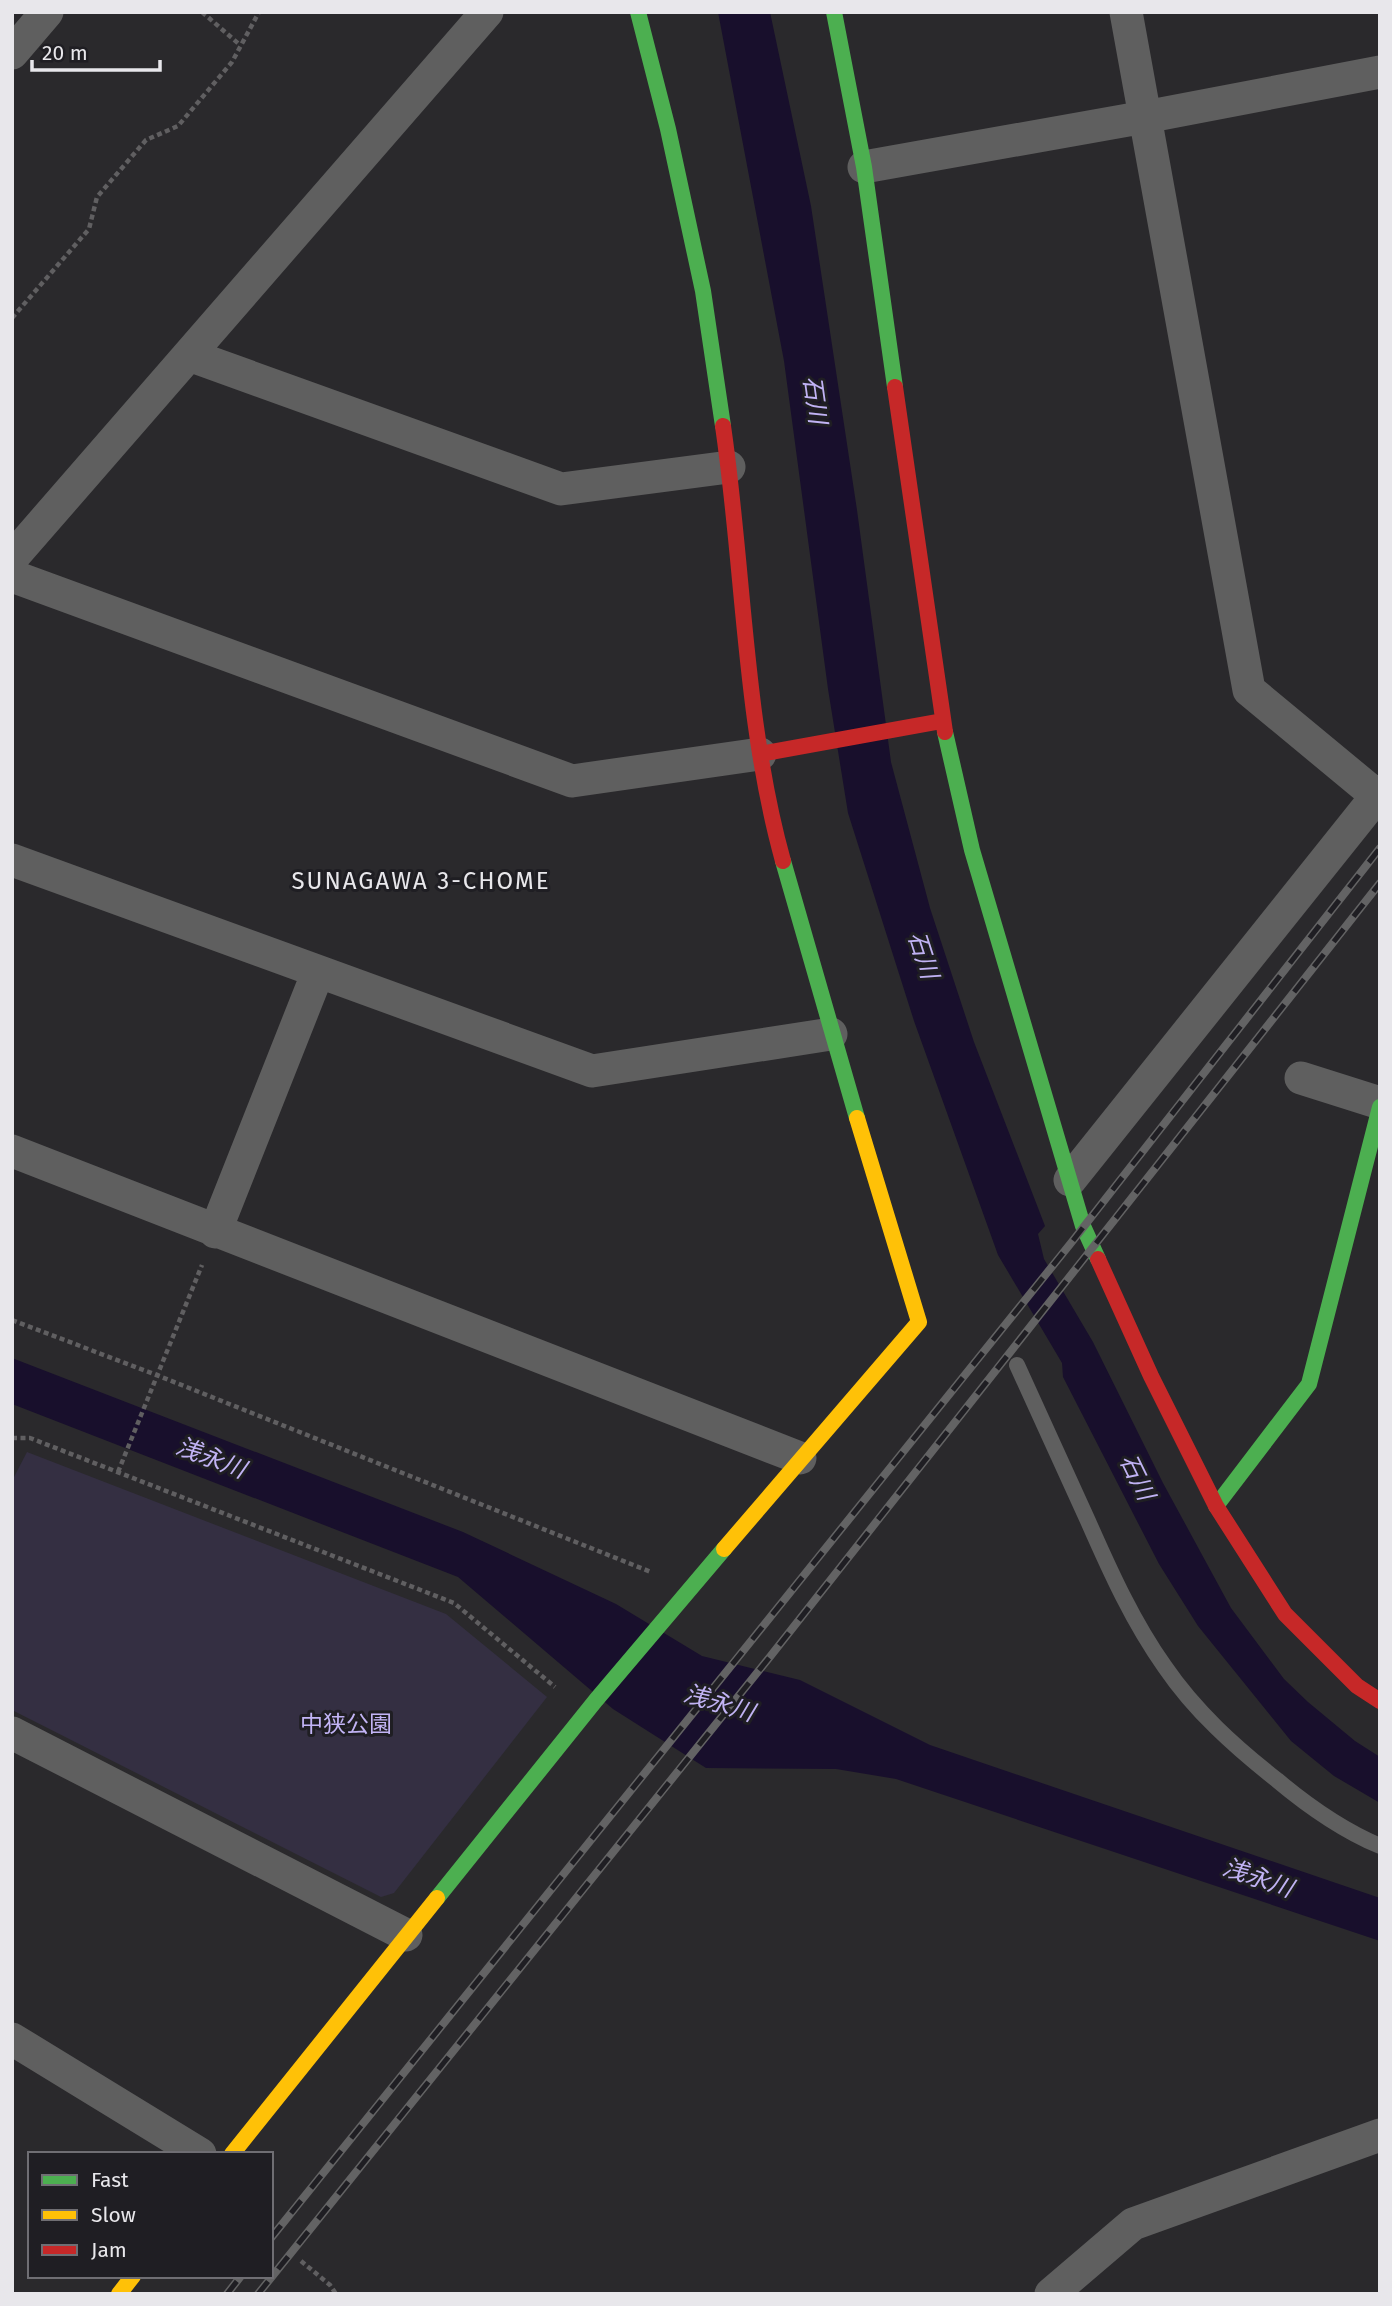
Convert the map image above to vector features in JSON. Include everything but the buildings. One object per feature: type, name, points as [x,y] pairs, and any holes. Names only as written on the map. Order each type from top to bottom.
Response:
[{"type":"street","points":[[12,53],[47,12]]},
{"type":"street","points":[[12,558],[487,12]]},
{"type":"street","points":[[234,2152],[596,1700],[800,1458],[919,1322],[831,1034],[770,814],[760,754],[729,467],[704,291],[668,129],[638,12]]},
{"type":"street","points":[[834,12],[864,167],[942,721],[972,850],[1092,1249],[1216,1506],[1285,1614],[1357,1686],[1380,1701]]},
{"type":"street","points":[[1070,1180],[1378,794],[1249,690],[1126,12]]},
{"type":"street","points":[[864,167],[1380,72]]},
{"type":"street","points":[[189,355],[561,489],[729,467]]},
{"type":"street","points":[[12,576],[572,781],[760,754],[942,721]]},
{"type":"street","points":[[12,860],[592,1071],[831,1034]]},
{"type":"street","points":[[215,1231],[318,972]]},
{"type":"street","points":[[1216,1506],[1309,1384],[1380,1105],[1301,1078]]},
{"type":"street","points":[[12,1151],[800,1458]]},
{"type":"street","points":[[12,1733],[406,1935]]},
{"type":"street","points":[[12,2039],[197,2152]]},
{"type":"street","points":[[1051,2294],[1133,2224],[1380,2135]]},
{"type":"street","points":[[119,2294],[131,2278]]},
{"type":"lane","points":[[1017,1366],[1120,1592],[1165,1668],[1192,1702],[1226,1737],[1264,1770],[1304,1802],[1380,1846]]},
{"type":"path","points":[[202,12],[240,45]]},
{"type":"path","points":[[12,318],[89,229],[97,197],[146,139],[178,126],[232,62],[259,12]]},
{"type":"path","points":[[118,1472],[159,1376],[215,1231]]},
{"type":"path","points":[[12,1320],[652,1572]]},
{"type":"path","points":[[12,1438],[30,1438],[454,1602],[556,1688]]},
{"type":"path","points":[[301,2261],[330,2285],[336,2294]]},
{"type":"green space","name":"中狭公園","points":[[27,1452],[446,1614],[547,1697],[394,1893],[381,1897],[12,1710],[12,1481]]},
{"type":"water","name":"石川","points":[[718,12],[770,12],[811,206],[857,510],[891,762],[930,908],[974,1042],[1045,1226],[1038,1234],[1044,1259],[1093,1342],[1163,1483],[1231,1608],[1284,1679],[1355,1741],[1380,1757],[1380,1803],[1334,1776],[1291,1741],[1198,1626],[1159,1564],[1063,1377],[1062,1363],[998,1255],[914,1021],[848,813],[828,689],[784,361]]},
{"type":"water","name":"浅永川","points":[[12,1358],[463,1532],[616,1604],[702,1656],[800,1680],[930,1745],[1380,1898],[1380,1941],[896,1779],[836,1769],[706,1768],[613,1709],[458,1577],[12,1404]]},
{"type":"railway","points":[[273,2236],[1071,1243],[1380,848]]},
{"type":"railway","points":[[273,2275],[769,1658],[1380,883]]},
{"type":"railway","points":[[227,2294],[239,2278]]},
{"type":"railway","points":[[258,2294],[271,2278]]},
{"type":"traffic: fast","points":[[638,12],[668,129],[703,291],[723,426]]},
{"type":"traffic: fast","points":[[834,12],[864,167],[895,387]]},
{"type":"traffic: fast","points":[[945,732],[972,850],[1083,1226],[1098,1259]]},
{"type":"traffic: fast","points":[[783,861],[857,1118]]},
{"type":"traffic: fast","points":[[1216,1506],[1309,1384],[1380,1107]]},
{"type":"traffic: fast","points":[[437,1898],[596,1700],[724,1549]]},
{"type":"traffic: slow","points":[[724,1549],[919,1322],[857,1118]]},
{"type":"traffic: slow","points":[[234,2152],[437,1898]]},
{"type":"traffic: slow","points":[[119,2294],[131,2278]]},
{"type":"traffic: jam","points":[[895,387],[945,732]]},
{"type":"traffic: jam","points":[[723,426],[752,700],[770,808],[783,861]]},
{"type":"traffic: jam","points":[[760,754],[942,721]]},
{"type":"traffic: jam","points":[[1098,1259],[1151,1376],[1216,1506],[1285,1614],[1357,1686],[1380,1701]]},
{"type":"district","name":"SUNAGAWA 3-CHOME","points":[[421,881]]}]
